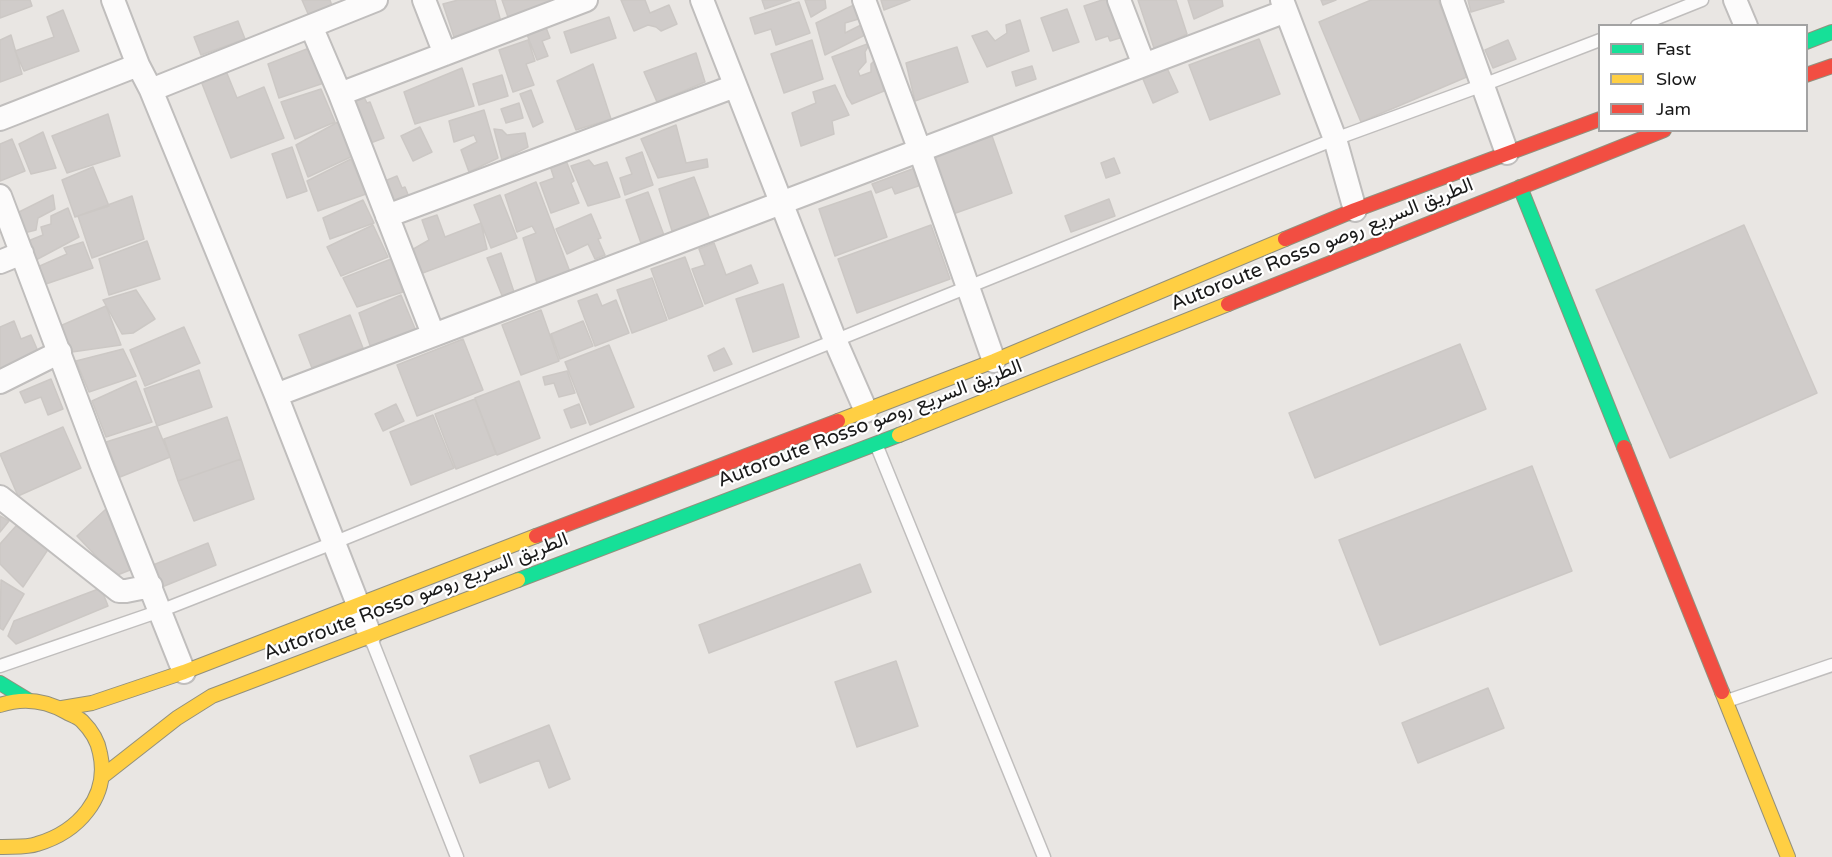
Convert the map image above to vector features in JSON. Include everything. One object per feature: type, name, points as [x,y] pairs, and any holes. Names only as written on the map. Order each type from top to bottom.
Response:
[{"type":"main road","points":[[1808,41],[1832,32]]},
{"type":"main road","points":[[1808,74],[1832,66]]},
{"type":"main road","name":"Autoroute Rosso الطريق السريع روصو","points":[[62,708],[92,703],[184,672],[866,411],[993,361],[1355,210],[1598,119]]},
{"type":"main road","name":"Autoroute Rosso الطريق السريع روصو","points":[[103,776],[177,718],[212,696],[876,444],[1659,132]]},
{"type":"main road","points":[[1520,187],[1788,857]]},
{"type":"main road","points":[[0,683],[28,700]]},
{"type":"main road","points":[[0,705],[16,700],[28,700],[62,708],[84,725],[92,736],[100,756],[103,776],[102,790],[92,816],[74,836],[50,849],[0,855]]},
{"type":"main road","points":[[0,847],[23,852]]},
{"type":"street","points":[[113,0],[276,395],[370,635]]},
{"type":"street","points":[[151,90],[376,0]]},
{"type":"street","points":[[424,0],[445,54]]},
{"type":"street","points":[[340,94],[586,0]]},
{"type":"street","points":[[702,0],[866,411]]},
{"type":"street","points":[[864,0],[920,151],[993,361]]},
{"type":"street","points":[[1119,0],[1144,65]]},
{"type":"street","points":[[1452,0],[1507,153]]},
{"type":"street","points":[[1735,0],[1745,24]]},
{"type":"street","points":[[276,395],[1144,65],[1284,6],[1335,139],[1355,210]]},
{"type":"street","points":[[311,26],[434,334]]},
{"type":"street","points":[[0,119],[138,65]]},
{"type":"street","points":[[387,216],[735,86]]},
{"type":"street","points":[[0,196],[101,464],[184,672]]},
{"type":"street","points":[[0,262],[22,253]]},
{"type":"street","points":[[0,382],[60,352]]},
{"type":"street","points":[[0,497],[119,591],[151,586]]},
{"type":"lane","points":[[1642,24],[1702,0]]},
{"type":"lane","points":[[0,666],[160,611],[1335,139],[1598,40]]},
{"type":"lane","points":[[876,444],[1044,857]]},
{"type":"lane","points":[[370,635],[457,857]]},
{"type":"lane","points":[[1726,701],[1832,665]]},
{"type":"building","points":[[0,0],[30,0],[32,6],[0,18]]},
{"type":"building","points":[[302,0],[330,0],[333,9],[309,16]]},
{"type":"building","points":[[458,0],[495,0],[501,22],[454,37],[443,4]]},
{"type":"building","points":[[502,0],[555,0],[508,17]]},
{"type":"building","points":[[621,0],[645,0],[650,13],[669,5],[677,24],[661,31],[648,25],[634,31]]},
{"type":"building","points":[[762,0],[791,0],[765,9]]},
{"type":"building","points":[[805,0],[825,0],[826,8],[811,17]]},
{"type":"building","points":[[881,0],[910,0],[884,10]]},
{"type":"building","points":[[1102,0],[1111,0],[1123,37],[1110,41],[1108,36],[1096,40],[1084,6]]},
{"type":"building","points":[[1138,0],[1176,0],[1187,34],[1155,51]]},
{"type":"building","points":[[1188,0],[1222,0],[1223,6],[1194,19]]},
{"type":"building","points":[[1321,0],[1336,0],[1323,5]]},
{"type":"building","points":[[1371,0],[1438,0],[1469,76],[1361,122],[1319,22]]},
{"type":"building","points":[[1468,0],[1503,0],[1504,2],[1471,12]]},
{"type":"building","points":[[799,2],[810,33],[776,45],[771,29],[755,34],[750,18]]},
{"type":"building","points":[[858,3],[862,18],[845,23],[845,33],[863,24],[867,34],[825,55],[816,23]]},
{"type":"building","points":[[1067,9],[1079,42],[1053,51],[1041,18]]},
{"type":"building","points":[[63,10],[79,51],[24,71],[15,51],[54,37],[47,17]]},
{"type":"building","points":[[609,17],[616,38],[571,53],[564,32]]},
{"type":"building","points":[[1020,20],[1029,51],[987,67],[972,36],[987,31],[995,41],[1007,33],[1006,25]]},
{"type":"building","points":[[238,21],[245,39],[201,55],[194,37]]},
{"type":"building","points":[[545,25],[550,38],[542,41],[548,56],[537,60],[526,32]]},
{"type":"building","points":[[11,35],[22,74],[0,82],[0,40]]},
{"type":"building","points":[[1259,39],[1280,94],[1210,120],[1189,65]]},
{"type":"building","points":[[528,40],[535,61],[526,64],[534,85],[513,92],[499,50]]},
{"type":"building","points":[[812,40],[823,79],[784,93],[771,54]]},
{"type":"building","points":[[1508,40],[1516,59],[1493,68],[1485,50]]},
{"type":"building","points":[[870,43],[865,52],[866,62],[858,71],[860,76],[871,72],[871,64],[876,59],[884,91],[852,104],[832,57]]},
{"type":"building","points":[[312,47],[324,83],[279,98],[268,64]]},
{"type":"building","points":[[957,47],[968,82],[915,101],[906,63]]},
{"type":"building","points":[[696,53],[705,82],[657,102],[644,72]]},
{"type":"building","points":[[593,64],[611,119],[576,130],[557,81]]},
{"type":"building","points":[[1032,66],[1036,79],[1016,86],[1012,72]]},
{"type":"building","points":[[462,68],[474,106],[415,124],[404,92]]},
{"type":"building","points":[[1167,68],[1178,92],[1153,103],[1143,79]]},
{"type":"building","points":[[226,71],[237,98],[264,87],[284,138],[231,158],[201,81]]},
{"type":"building","points":[[502,75],[508,96],[479,105],[473,84]]},
{"type":"building","points":[[835,85],[849,115],[832,121],[834,134],[801,146],[792,113],[816,103],[813,92]]},
{"type":"building","points":[[321,89],[335,122],[295,139],[281,102]]},
{"type":"building","points":[[531,90],[543,122],[533,127],[520,94]]},
{"type":"building","points":[[364,97],[367,103],[370,102],[384,138],[365,145],[349,103]]},
{"type":"building","points":[[519,103],[523,118],[506,123],[501,109]]},
{"type":"building","points":[[484,110],[498,158],[469,172],[461,150],[477,142],[474,135],[454,142],[449,121]]},
{"type":"building","points":[[108,114],[120,156],[67,173],[52,136]]},
{"type":"building","points":[[338,122],[355,155],[308,177],[296,145]]},
{"type":"building","points":[[676,125],[686,163],[707,159],[708,167],[658,178],[641,139]]},
{"type":"building","points":[[420,127],[432,152],[413,161],[401,136]]},
{"type":"building","points":[[494,129],[502,130],[507,135],[525,133],[528,147],[502,160]]},
{"type":"building","points":[[43,132],[56,168],[31,174],[19,144]]},
{"type":"building","points":[[992,136],[1012,193],[953,214],[933,156]]},
{"type":"building","points":[[12,139],[25,171],[0,181],[0,144]]},
{"type":"building","points":[[292,147],[307,191],[287,198],[272,154]]},
{"type":"building","points":[[642,152],[653,185],[625,195],[620,178],[632,174],[626,158]]},
{"type":"building","points":[[565,158],[579,203],[551,213],[540,183],[554,178],[549,163]]},
{"type":"building","points":[[1114,158],[1120,173],[1106,178],[1101,163]]},
{"type":"building","points":[[351,159],[366,194],[318,211],[307,181]]},
{"type":"building","points":[[589,160],[594,166],[607,162],[620,197],[588,206],[571,166]]},
{"type":"building","points":[[93,167],[109,206],[75,217],[62,180]]},
{"type":"building","points":[[915,168],[921,185],[895,194],[892,187],[876,193],[872,184]]},
{"type":"building","points":[[397,176],[409,197],[388,204],[380,183]]},
{"type":"building","points":[[694,177],[710,219],[673,234],[659,189]]},
{"type":"building","points":[[536,182],[570,272],[537,283],[523,238],[536,233],[532,226],[517,232],[505,195]]},
{"type":"building","points":[[871,191],[887,237],[835,256],[819,209]]},
{"type":"building","points":[[648,192],[665,238],[642,246],[626,200]]},
{"type":"building","points":[[53,195],[55,209],[38,218],[36,230],[20,234],[19,212]]},
{"type":"building","points":[[500,195],[517,238],[491,248],[474,205]]},
{"type":"building","points":[[132,196],[144,239],[92,258],[78,216]]},
{"type":"building","points":[[1109,199],[1115,216],[1071,232],[1065,216]]},
{"type":"building","points":[[363,200],[374,223],[330,239],[323,218]]},
{"type":"building","points":[[68,208],[79,237],[34,261],[28,241],[43,235],[41,227],[51,224],[51,216]]},
{"type":"building","points":[[591,214],[605,255],[595,259],[588,244],[567,254],[556,229]]},
{"type":"building","points":[[437,215],[445,237],[481,223],[487,249],[420,274],[410,251],[429,240],[422,220]]},
{"type":"building","points":[[373,225],[388,257],[341,276],[327,247]]},
{"type":"building","points":[[931,225],[950,279],[857,313],[838,259]]},
{"type":"building","points":[[1744,225],[1817,393],[1670,458],[1596,290]]},
{"type":"building","points":[[147,241],[160,279],[109,295],[99,259]]},
{"type":"building","points":[[83,242],[93,268],[40,286],[33,269],[67,254],[64,248]]},
{"type":"building","points":[[714,243],[726,275],[751,265],[758,283],[705,304],[692,269],[705,265],[699,249]]},
{"type":"building","points":[[501,253],[515,295],[503,298],[487,258]]},
{"type":"building","points":[[685,257],[703,306],[669,319],[651,269]]},
{"type":"building","points":[[391,259],[403,292],[357,307],[343,278]]},
{"type":"building","points":[[652,278],[667,320],[632,333],[617,290]]},
{"type":"building","points":[[783,284],[799,337],[753,352],[736,299]]},
{"type":"building","points":[[136,290],[155,319],[133,333],[122,334],[103,300]]},
{"type":"building","points":[[597,294],[602,306],[616,300],[629,333],[595,346],[578,301]]},
{"type":"building","points":[[401,295],[416,331],[371,348],[359,313]]},
{"type":"building","points":[[106,306],[121,345],[72,352],[60,326]]},
{"type":"building","points":[[541,310],[559,361],[521,375],[502,325]]},
{"type":"building","points":[[350,315],[363,348],[312,368],[299,335]]},
{"type":"building","points":[[14,321],[21,339],[31,335],[40,356],[0,372],[0,327]]},
{"type":"building","points":[[583,321],[593,346],[560,359],[551,334]]},
{"type":"building","points":[[184,327],[200,363],[145,386],[130,350]]},
{"type":"building","points":[[463,339],[483,390],[417,416],[397,365]]},
{"type":"building","points":[[1460,344],[1486,409],[1315,478],[1289,413]]},
{"type":"building","points":[[609,345],[634,407],[590,425],[565,362]]},
{"type":"building","points":[[724,348],[732,364],[714,371],[708,356]]},
{"type":"building","points":[[123,349],[136,376],[89,392],[76,361]]},
{"type":"building","points":[[199,370],[212,407],[157,426],[144,389]]},
{"type":"building","points":[[567,371],[575,393],[559,397],[554,383],[545,385],[543,377]]},
{"type":"building","points":[[51,379],[63,409],[48,415],[41,397],[25,403],[20,392]]},
{"type":"building","points":[[136,381],[152,422],[106,437],[92,401]]},
{"type":"building","points":[[519,381],[540,438],[497,455],[475,398]]},
{"type":"building","points":[[475,399],[496,454],[456,469],[435,414]]},
{"type":"building","points":[[396,404],[404,421],[383,431],[375,414]]},
{"type":"building","points":[[579,404],[586,423],[571,428],[564,410]]},
{"type":"building","points":[[433,415],[454,468],[411,485],[390,432]]},
{"type":"building","points":[[227,417],[241,459],[178,481],[164,439]]},
{"type":"building","points":[[157,426],[170,457],[120,477],[106,442]]},
{"type":"building","points":[[63,427],[81,468],[18,496],[0,454]]},
{"type":"building","points":[[241,459],[254,499],[194,521],[178,481]]},
{"type":"building","points":[[1532,466],[1572,571],[1380,645],[1339,540]]},
{"type":"building","points":[[106,509],[130,570],[115,576],[77,536]]},
{"type":"building","points":[[0,516],[9,521],[0,532]]},
{"type":"building","points":[[16,526],[49,548],[23,587],[0,564],[0,544]]},
{"type":"building","points":[[208,543],[216,565],[162,587],[153,565]]},
{"type":"building","points":[[860,564],[871,592],[709,653],[699,625]]},
{"type":"building","points":[[1,580],[24,594],[3,630],[0,628]]},
{"type":"building","points":[[101,588],[108,606],[16,644],[8,636],[14,621]]},
{"type":"building","points":[[896,661],[918,726],[857,747],[835,682]]},
{"type":"building","points":[[1488,688],[1504,728],[1418,763],[1402,723]]},
{"type":"building","points":[[549,725],[570,779],[549,788],[539,760],[480,783],[470,756]]},
{"type":"traffic: fast","points":[[1808,41],[1832,32]]},
{"type":"traffic: fast","points":[[1520,187],[1624,447]]},
{"type":"traffic: fast","points":[[518,580],[899,435]]},
{"type":"traffic: fast","points":[[0,683],[28,700]]},
{"type":"traffic: slow","points":[[838,421],[994,361],[1285,239]]},
{"type":"traffic: slow","points":[[899,435],[1228,304]]},
{"type":"traffic: slow","points":[[62,708],[92,703],[184,672],[536,536]]},
{"type":"traffic: slow","points":[[103,776],[177,718],[212,696],[518,580]]},
{"type":"traffic: slow","points":[[1722,692],[1788,857]]},
{"type":"traffic: slow","points":[[0,705],[17,701],[42,702],[79,718],[96,740],[102,769],[95,798],[78,822],[66,831],[33,845],[0,847]]},
{"type":"traffic: jam","points":[[1808,74],[1832,66]]},
{"type":"traffic: jam","points":[[1285,239],[1355,210],[1598,120]]},
{"type":"traffic: jam","points":[[1228,304],[1659,132]]},
{"type":"traffic: jam","points":[[536,536],[838,421]]},
{"type":"traffic: jam","points":[[1624,447],[1722,692]]}]
